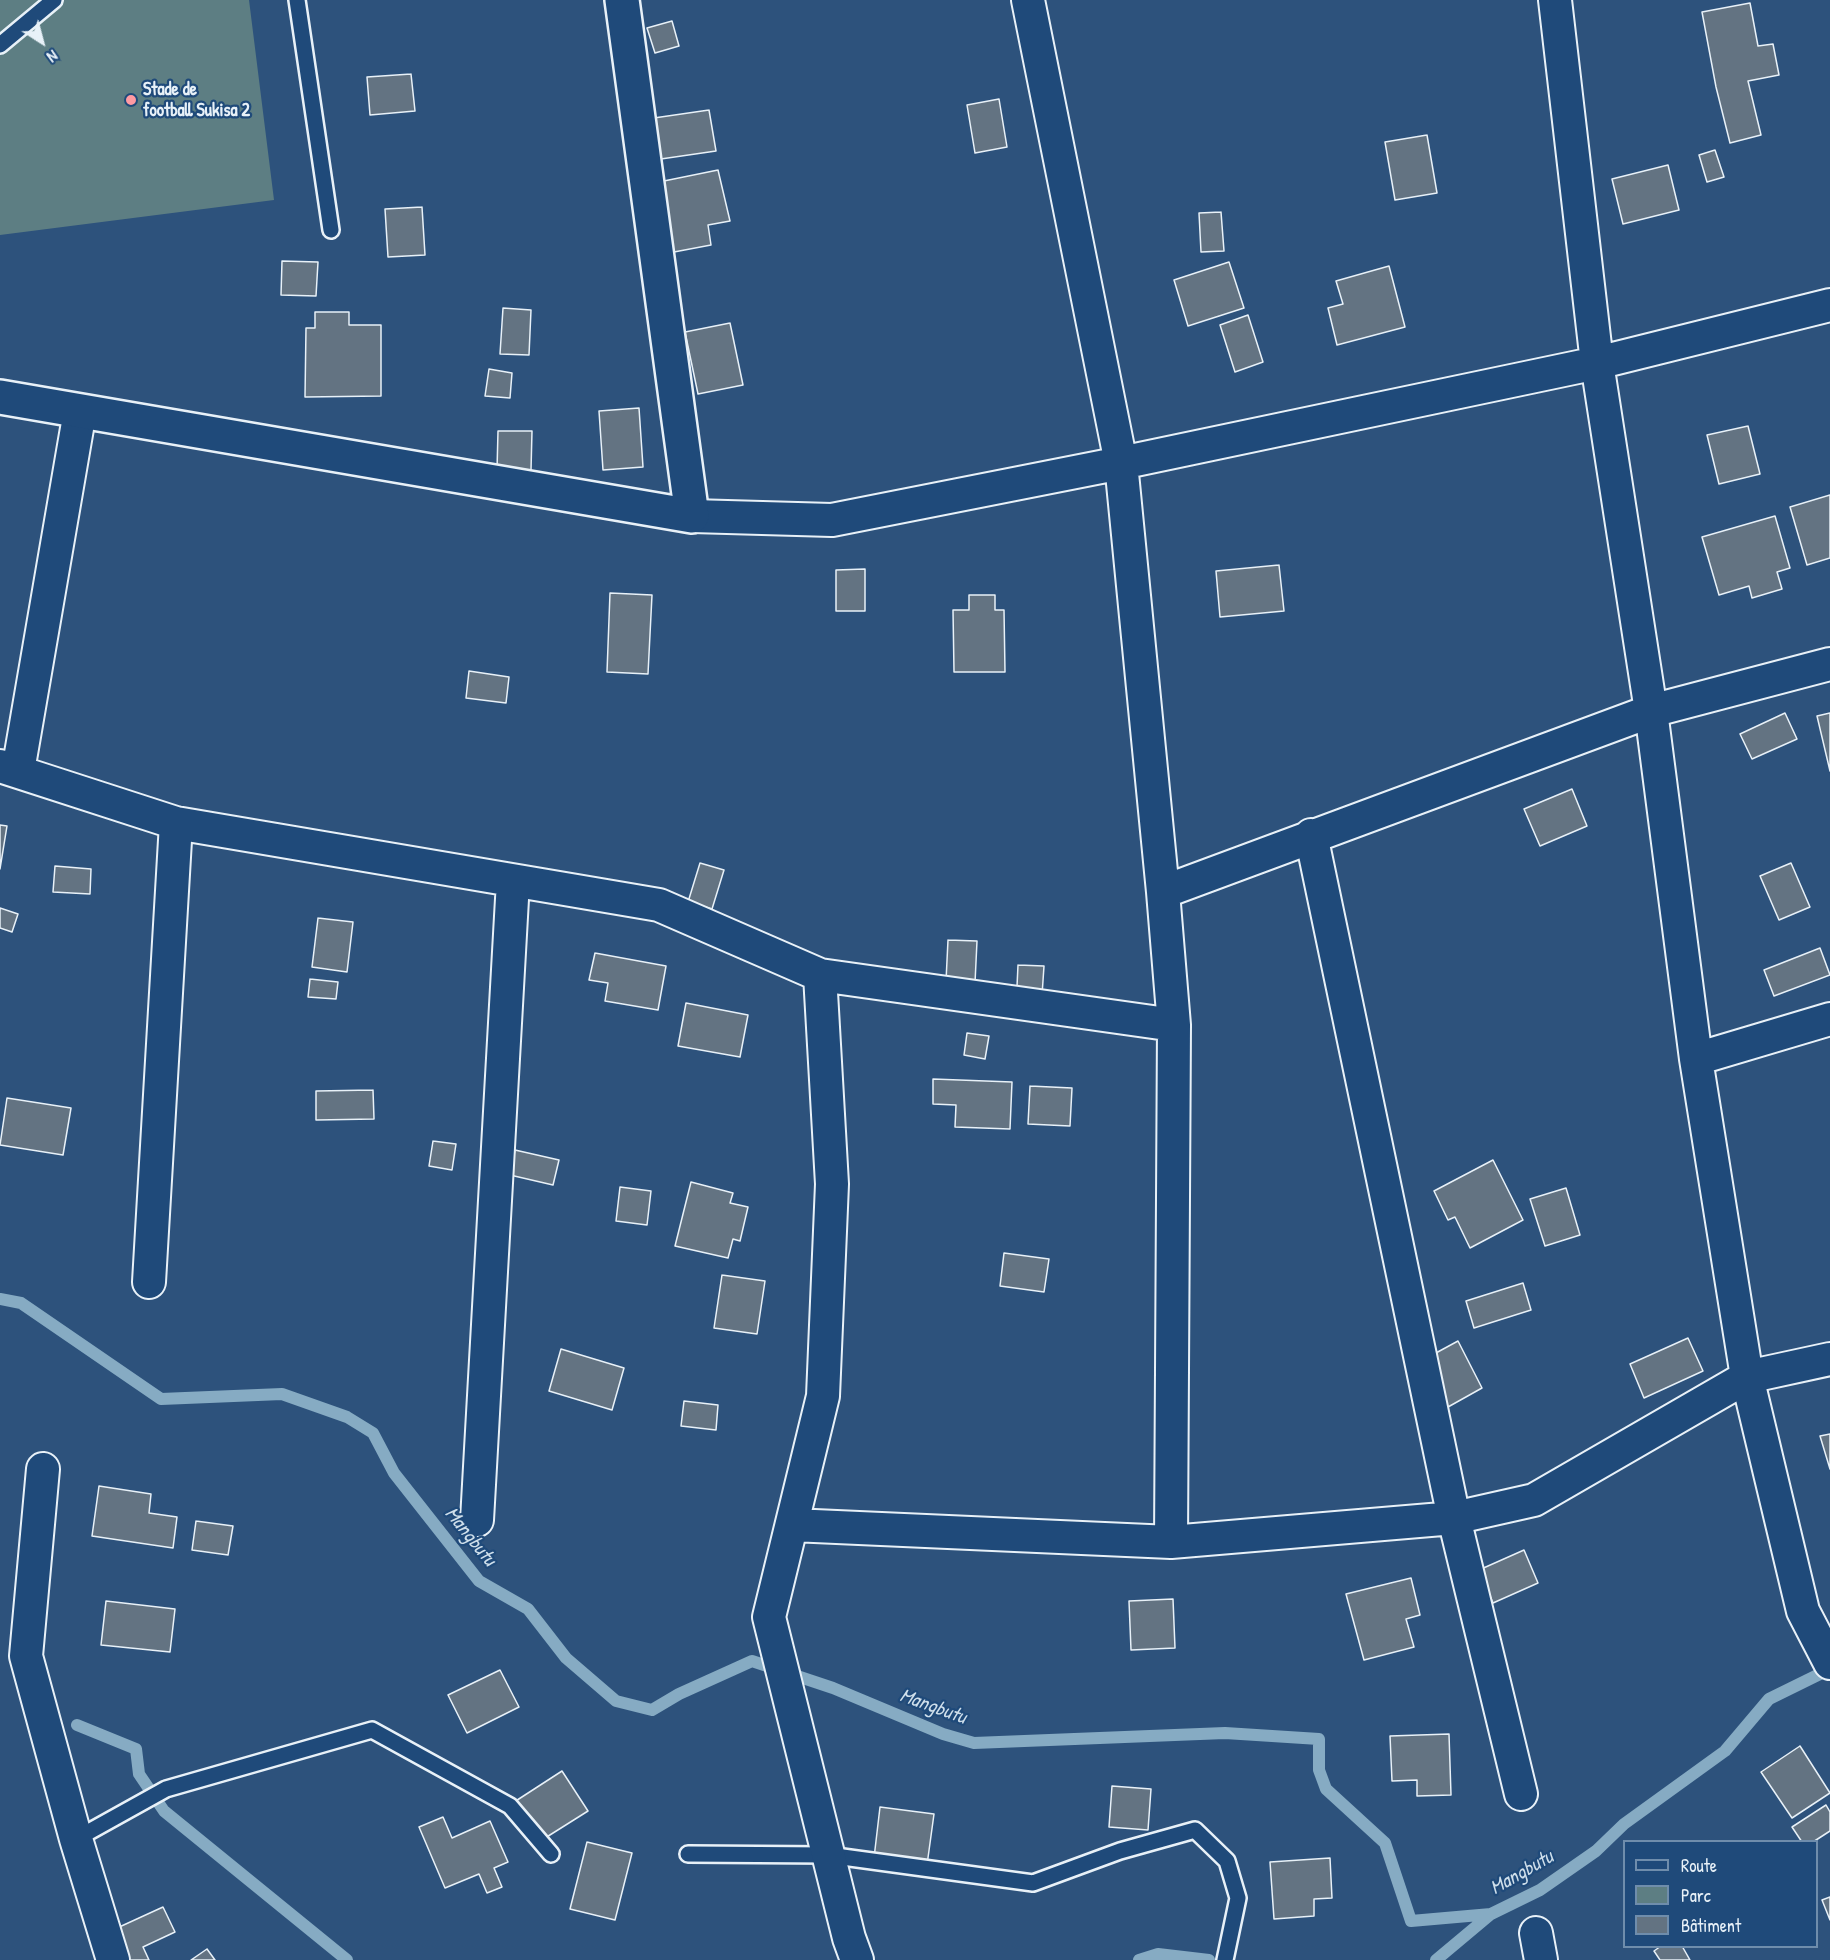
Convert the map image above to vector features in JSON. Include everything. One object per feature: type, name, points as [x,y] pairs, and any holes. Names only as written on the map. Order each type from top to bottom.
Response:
[{"type":"street","points":[[622,0],[692,516]]},
{"type":"street","points":[[1028,0],[1121,463],[1163,892],[1174,1025],[1171,1542]]},
{"type":"street","points":[[1556,0],[1597,363],[1651,711],[1696,1059],[1747,1377],[1803,1611],[1828,1659]]},
{"type":"street","points":[[0,397],[692,516],[832,520],[1121,463],[1597,363],[1830,305]]},
{"type":"street","points":[[80,411],[9,768],[176,823],[659,905],[820,975],[1174,1025]]},
{"type":"street","points":[[1163,892],[1311,835],[1651,711],[1830,664]]},
{"type":"street","points":[[149,1282],[176,823]]},
{"type":"street","points":[[1311,835],[1454,1518],[1521,1794]]},
{"type":"street","points":[[477,1520],[513,880]]},
{"type":"street","points":[[820,975],[832,1184],[823,1396],[769,1617],[828,1855],[857,1960]]},
{"type":"street","points":[[1696,1059],[1830,1019]]},
{"type":"street","points":[[792,1525],[1171,1542],[1454,1518],[1534,1500],[1747,1377],[1830,1359]]},
{"type":"street","points":[[43,1469],[26,1656],[76,1839],[113,1960]]},
{"type":"lane","points":[[0,45],[54,0]]},
{"type":"lane","points":[[297,0],[331,230]]},
{"type":"lane","points":[[76,1839],[146,1798],[166,1789],[372,1730],[510,1806],[551,1854]]},
{"type":"lane","points":[[688,1854],[828,1855],[1033,1883],[1120,1851],[1195,1830],[1227,1861],[1238,1898],[1225,1960]]},
{"type":"green space","name":"Stade de football Sukisa 2","points":[[0,0],[249,0],[274,200],[0,235]]},
{"type":"building","points":[[1750,3],[1758,46],[1773,44],[1779,75],[1748,81],[1761,135],[1730,143],[1716,87],[1702,12]]},
{"type":"building","points":[[672,21],[679,46],[655,53],[647,28]]},
{"type":"building","points":[[411,74],[415,111],[370,115],[367,77]]},
{"type":"building","points":[[999,99],[1007,147],[975,153],[967,105]]},
{"type":"building","points":[[709,110],[716,151],[654,160],[647,119]]},
{"type":"building","points":[[1427,135],[1437,193],[1395,200],[1385,142]]},
{"type":"building","points":[[1715,150],[1724,177],[1707,182],[1699,155]]},
{"type":"building","points":[[1668,165],[1679,210],[1623,224],[1612,179]]},
{"type":"building","points":[[718,170],[730,221],[708,225],[711,245],[674,252],[659,182]]},
{"type":"building","points":[[422,207],[425,255],[388,257],[385,209]]},
{"type":"building","points":[[1221,212],[1224,251],[1201,252],[1199,213]]},
{"type":"building","points":[[282,261],[318,262],[316,296],[281,295]]},
{"type":"building","points":[[1229,262],[1244,308],[1188,326],[1174,280]]},
{"type":"building","points":[[1389,266],[1405,327],[1337,345],[1328,308],[1343,304],[1336,281]]},
{"type":"building","points":[[503,308],[531,310],[529,355],[500,354]]},
{"type":"building","points":[[315,312],[349,312],[349,325],[381,325],[381,396],[305,397],[306,328],[315,328]]},
{"type":"building","points":[[1248,315],[1263,362],[1235,372],[1220,325]]},
{"type":"building","points":[[730,323],[743,385],[698,394],[685,332]]},
{"type":"building","points":[[489,369],[512,373],[510,398],[485,396]]},
{"type":"building","points":[[639,408],[643,467],[603,470],[599,411]]},
{"type":"building","points":[[1748,426],[1760,474],[1719,484],[1707,435]]},
{"type":"building","points":[[498,431],[532,431],[531,470],[497,470]]},
{"type":"building","points":[[1830,495],[1830,558],[1807,565],[1790,507]]},
{"type":"building","points":[[1775,516],[1790,568],[1777,572],[1782,589],[1752,598],[1749,586],[1719,595],[1702,537]]},
{"type":"building","points":[[1279,565],[1284,611],[1220,617],[1216,571]]},
{"type":"building","points":[[865,569],[865,611],[836,611],[836,570]]},
{"type":"building","points":[[610,593],[652,595],[648,674],[607,672]]},
{"type":"building","points":[[969,595],[995,595],[995,610],[1004,610],[1005,672],[954,672],[953,610],[969,610]]},
{"type":"building","points":[[469,671],[509,677],[506,703],[466,698]]},
{"type":"building","points":[[1785,713],[1797,739],[1752,759],[1740,734]]},
{"type":"building","points":[[1830,713],[1830,771],[1817,716]]},
{"type":"building","points":[[1572,789],[1587,826],[1540,846],[1524,809]]},
{"type":"building","points":[[0,825],[7,826],[0,869]]},
{"type":"building","points":[[700,863],[724,870],[712,909],[688,902]]},
{"type":"building","points":[[1791,863],[1810,907],[1779,920],[1760,876]]},
{"type":"building","points":[[55,866],[91,869],[90,894],[53,892]]},
{"type":"building","points":[[0,908],[18,914],[12,932],[0,928]]},
{"type":"building","points":[[318,918],[353,922],[347,972],[312,967]]},
{"type":"building","points":[[948,940],[977,941],[975,983],[946,981]]},
{"type":"building","points":[[1820,948],[1830,975],[1774,996],[1764,970]]},
{"type":"building","points":[[595,953],[666,966],[658,1010],[605,1001],[608,983],[589,980]]},
{"type":"building","points":[[1018,965],[1044,966],[1041,1010],[1016,1008]]},
{"type":"building","points":[[310,979],[338,982],[336,999],[308,997]]},
{"type":"building","points":[[686,1003],[748,1015],[740,1057],[678,1046]]},
{"type":"building","points":[[967,1033],[989,1036],[985,1059],[964,1055]]},
{"type":"building","points":[[933,1079],[1012,1082],[1010,1129],[955,1127],[956,1105],[933,1104]]},
{"type":"building","points":[[1030,1086],[1072,1088],[1070,1126],[1028,1124]]},
{"type":"building","points":[[373,1090],[374,1119],[316,1120],[316,1091]]},
{"type":"building","points":[[7,1098],[71,1108],[63,1155],[0,1145]]},
{"type":"building","points":[[433,1141],[456,1144],[452,1170],[429,1166]]},
{"type":"building","points":[[515,1150],[559,1160],[553,1185],[510,1175]]},
{"type":"building","points":[[1493,1160],[1523,1220],[1470,1248],[1455,1217],[1448,1220],[1434,1191]]},
{"type":"building","points":[[691,1182],[733,1193],[730,1203],[748,1207],[740,1241],[733,1239],[728,1258],[675,1246]]},
{"type":"building","points":[[620,1187],[651,1191],[647,1225],[616,1221]]},
{"type":"building","points":[[1566,1188],[1580,1235],[1545,1246],[1530,1199]]},
{"type":"building","points":[[1004,1253],[1049,1259],[1044,1292],[1000,1286]]},
{"type":"building","points":[[722,1275],[765,1281],[757,1334],[714,1328]]},
{"type":"building","points":[[1523,1283],[1531,1310],[1474,1328],[1466,1301]]},
{"type":"building","points":[[1688,1338],[1703,1371],[1644,1398],[1630,1364]]},
{"type":"building","points":[[1458,1341],[1482,1388],[1448,1407],[1423,1360]]},
{"type":"building","points":[[561,1349],[624,1368],[612,1410],[549,1391]]},
{"type":"building","points":[[684,1401],[718,1405],[716,1430],[681,1426]]},
{"type":"building","points":[[1830,1434],[1830,1469],[1820,1436]]},
{"type":"building","points":[[99,1486],[151,1494],[149,1513],[177,1517],[173,1548],[92,1536]]},
{"type":"building","points":[[196,1521],[233,1526],[228,1555],[192,1550]]},
{"type":"building","points":[[1524,1550],[1538,1583],[1493,1603],[1479,1570]]},
{"type":"building","points":[[1411,1578],[1420,1615],[1406,1619],[1414,1647],[1364,1660],[1346,1594]]},
{"type":"building","points":[[1173,1599],[1175,1648],[1131,1650],[1129,1601]]},
{"type":"building","points":[[106,1601],[175,1609],[170,1652],[101,1645]]},
{"type":"building","points":[[500,1670],[519,1707],[467,1733],[448,1695]]},
{"type":"building","points":[[1449,1734],[1451,1795],[1417,1796],[1417,1780],[1392,1781],[1390,1736]]},
{"type":"building","points":[[1800,1746],[1830,1793],[1792,1818],[1761,1772]]},
{"type":"building","points":[[562,1771],[588,1811],[534,1845],[508,1806]]},
{"type":"building","points":[[1112,1786],[1151,1789],[1148,1830],[1109,1827]]},
{"type":"building","points":[[1826,1805],[1830,1812],[1830,1831],[1816,1840],[1801,1840],[1792,1827]]},
{"type":"building","points":[[880,1807],[934,1814],[927,1865],[874,1858]]},
{"type":"building","points":[[443,1817],[452,1838],[490,1821],[508,1862],[494,1868],[502,1887],[487,1893],[479,1874],[445,1888],[419,1827]]},
{"type":"building","points":[[587,1842],[632,1853],[615,1920],[570,1909]]},
{"type":"building","points":[[1330,1858],[1332,1898],[1314,1899],[1314,1916],[1274,1919],[1270,1862]]},
{"type":"building","points":[[1830,1897],[1830,1920],[1822,1900]]},
{"type":"building","points":[[163,1907],[175,1932],[143,1947],[149,1960],[116,1960],[104,1934]]},
{"type":"building","points":[[1658,1948],[1683,1948],[1690,1960],[1660,1960],[1654,1951]]},
{"type":"building","points":[[207,1949],[215,1960],[191,1960]]},
{"type":"waterway","name":"Mangbutu","points":[[0,1299],[21,1303],[161,1399],[282,1394],[347,1417],[373,1433],[394,1473],[479,1581],[528,1609],[566,1658],[616,1701],[652,1710],[679,1694],[752,1661],[833,1688],[943,1734],[974,1743],[1225,1733],[1319,1739],[1319,1770],[1326,1789],[1385,1843],[1411,1921],[1491,1914],[1540,1890],[1596,1851],[1624,1824],[1725,1751],[1769,1699],[1830,1669]]},
{"type":"waterway","points":[[77,1725],[136,1749],[139,1774],[164,1811],[347,1960]]},
{"type":"waterway","points":[[1436,1960],[1491,1914]]},
{"type":"waterway","points":[[1139,1960],[1158,1954],[1209,1960]]},
{"type":"place","name":"Stade de football Sukisa 2","points":[[131,100]]}]
